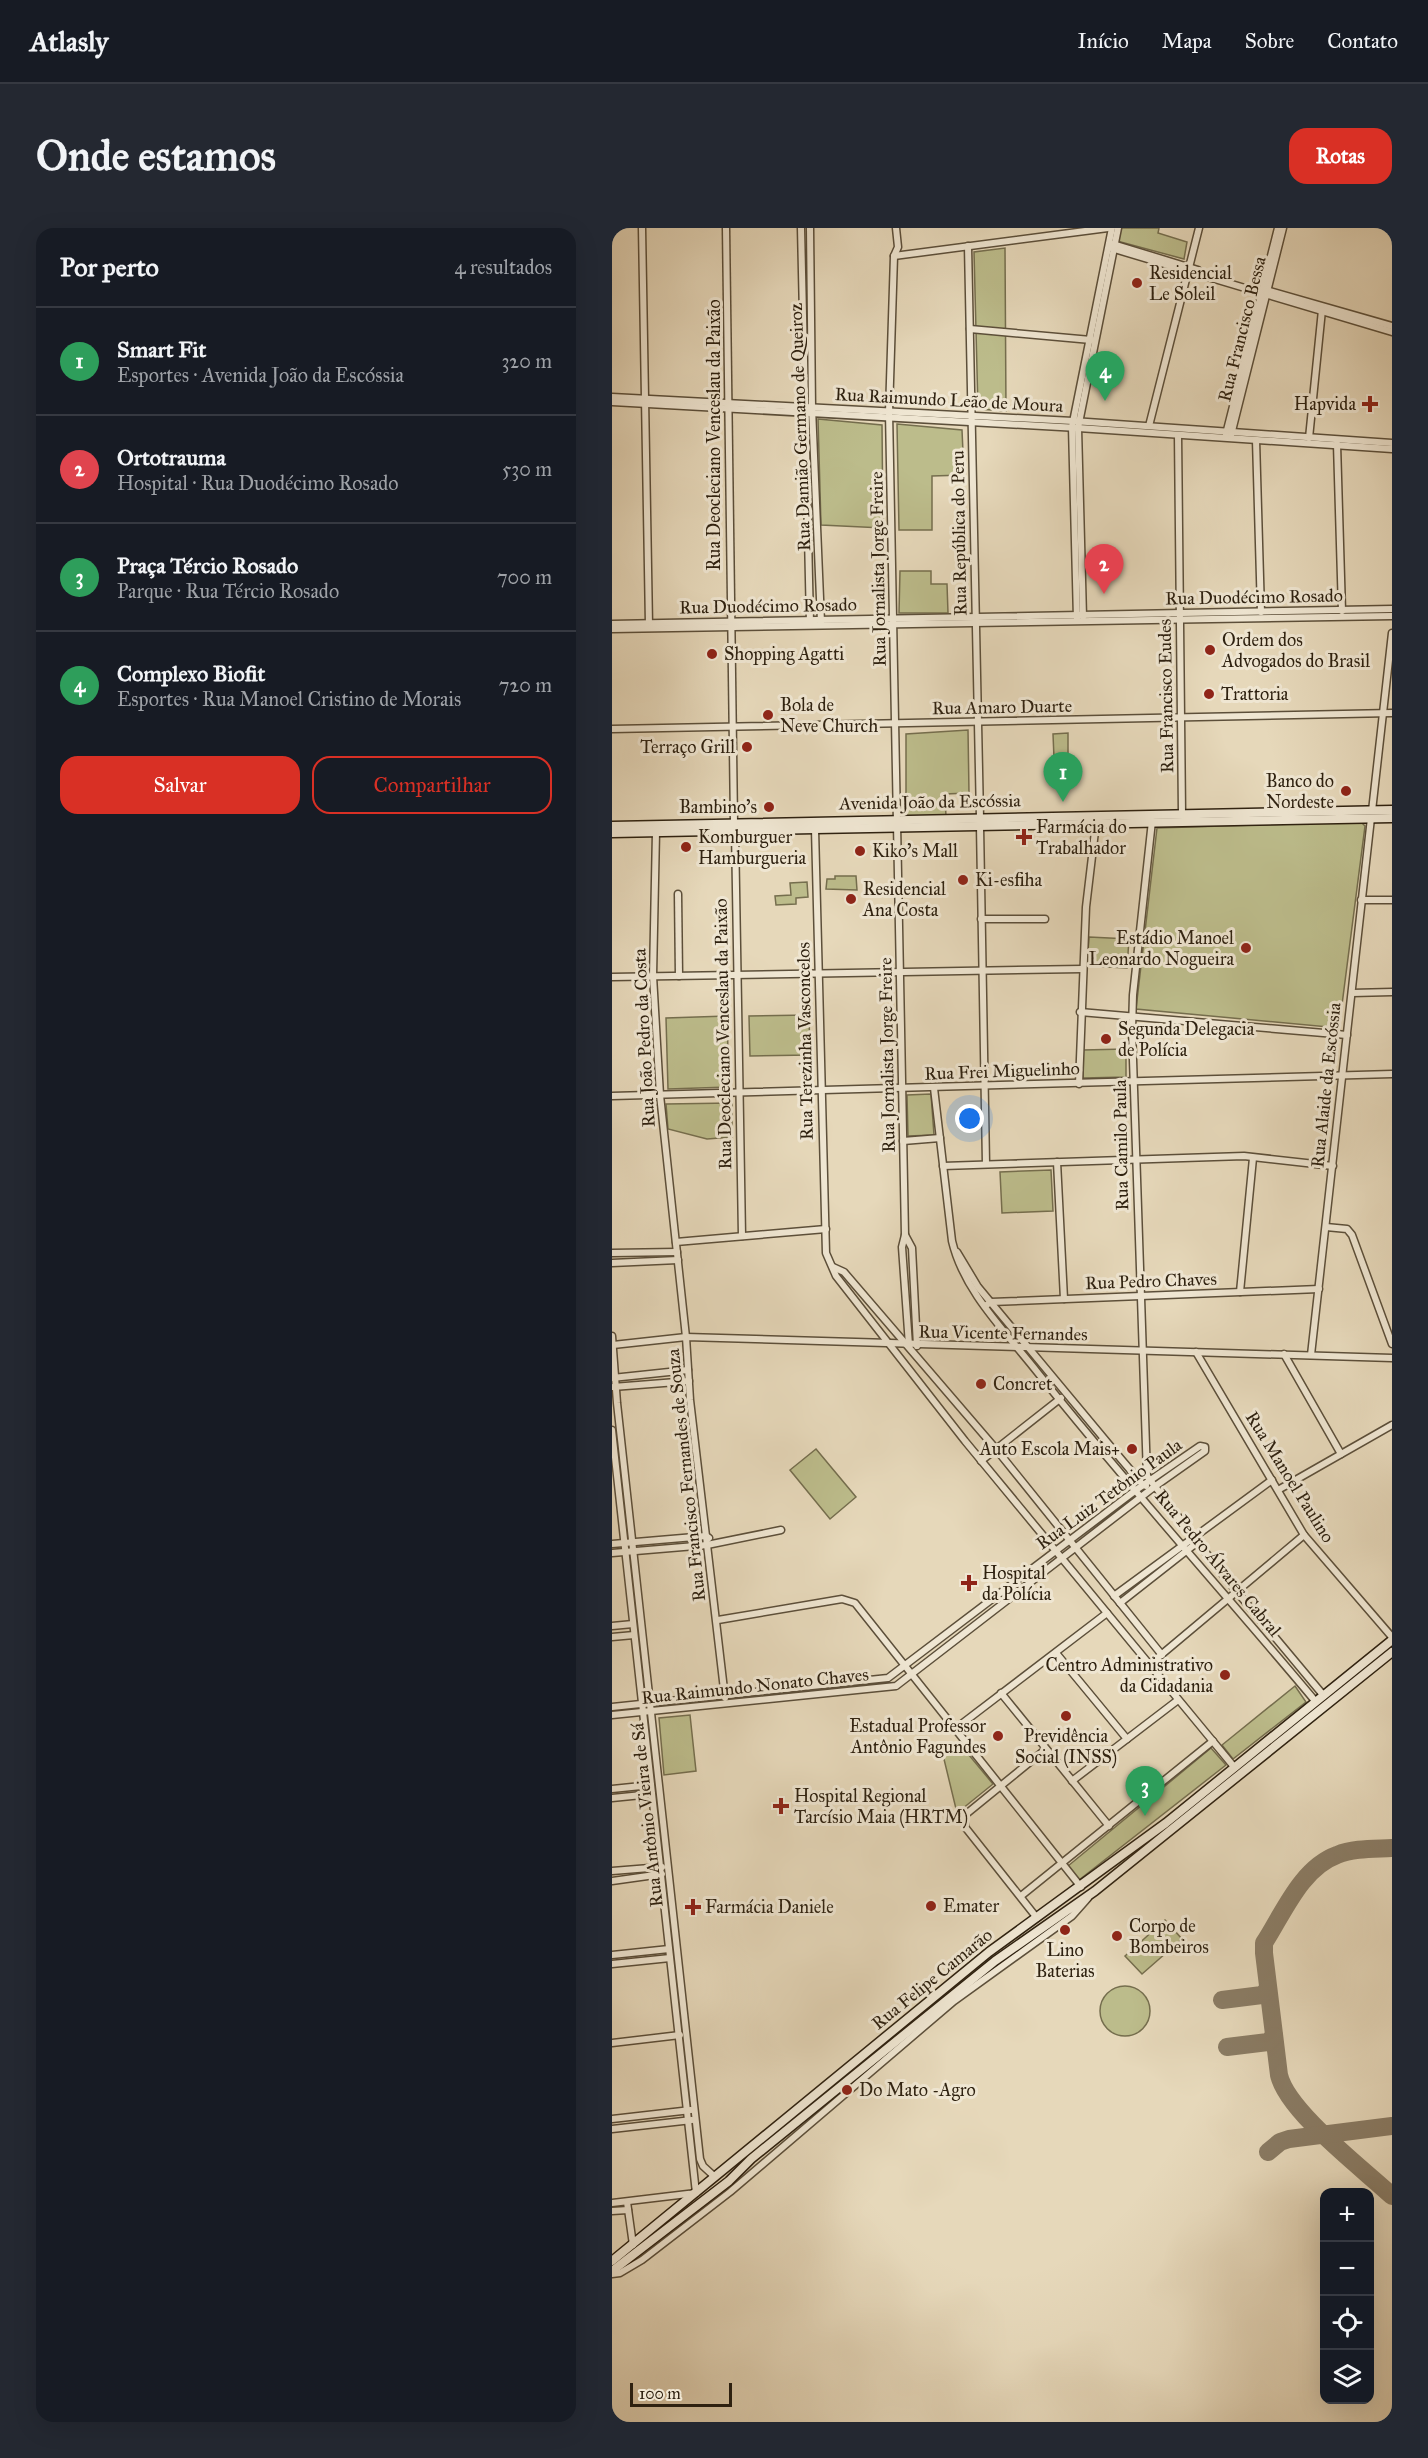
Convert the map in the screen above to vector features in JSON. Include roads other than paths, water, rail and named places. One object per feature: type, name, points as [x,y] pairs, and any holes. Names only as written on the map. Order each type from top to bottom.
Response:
[{"type":"main road","name":"Avenida João da Escóssia","points":[[612,833],[899,823],[1096,823],[1372,814],[1392,810]]},
{"type":"main road","name":"Avenida João da Escóssia","points":[[980,822],[1182,813],[1372,814],[1392,818]]},
{"type":"main road","name":"Avenida João da Escóssia","points":[[612,826],[815,829],[899,823]]},
{"type":"main road","name":"Rua Felipe Camarão","points":[[612,2261],[989,1952],[1082,1887],[1183,1809],[1324,1696],[1392,1638]]},
{"type":"main road","name":"Rua Felipe Camarão","points":[[612,2272],[1017,1945],[1093,1893],[1392,1652]]},
{"type":"main road","points":[[1183,1809],[1171,1820],[1170,1825],[1173,1827],[1183,1822]]},
{"type":"main road","points":[[1077,1904],[1067,1908],[1062,1904],[1082,1887]]},
{"type":"main road","points":[[1017,1945],[1041,1926],[1042,1923],[1037,1918]]},
{"type":"main road","points":[[683,2215],[718,2188],[719,2183],[715,2177]]},
{"type":"street","points":[[642,228],[649,626]]},
{"type":"street","name":"Rua Deocleciano Venceslau da Paixão","points":[[726,228],[730,624],[742,1236]]},
{"type":"street","name":"Rua Damião Germano de Queiroz","points":[[801,228],[821,623]]},
{"type":"street","name":"Rua Damião Germano de Queiroz","points":[[810,228],[810,623]]},
{"type":"street","name":"Rua Jornalista Jorge Freire","points":[[896,228],[898,248],[894,256],[890,415],[903,1089],[905,1235],[902,1247],[909,1346]]},
{"type":"street","points":[[894,256],[1110,228],[1111,246],[1095,341],[1075,424]]},
{"type":"street","points":[[1080,618],[1075,424],[1088,339],[1111,246],[1118,228]]},
{"type":"street","points":[[1149,426],[1199,228]]},
{"type":"street","name":"Rua Francisco Bessa","points":[[1265,291],[1278,228]]},
{"type":"street","name":"Rua Francisco Bessa","points":[[1228,435],[1283,228]]},
{"type":"street","name":"Rua República do Peru","points":[[968,246],[986,1164]]},
{"type":"street","points":[[1111,246],[1265,291],[1392,333]]},
{"type":"street","points":[[803,294],[811,294]]},
{"type":"street","points":[[1322,310],[1392,326]]},
{"type":"street","points":[[1309,438],[1322,310]]},
{"type":"street","points":[[970,329],[1095,341]]},
{"type":"street","name":"Rua Raimundo Leão de Moura","points":[[612,397],[728,410],[809,411],[971,420],[1149,426],[1256,440],[1337,443],[1392,442]]},
{"type":"street","name":"Rua Raimundo Leão de Moura","points":[[612,402],[728,402],[809,411]]},
{"type":"street","name":"Rua Raimundo Leão de Moura","points":[[1075,424],[1178,435],[1309,438],[1392,449]]},
{"type":"street","name":"Rua Francisco Eudes","points":[[1178,435],[1182,813]]},
{"type":"street","points":[[1256,440],[1261,612]]},
{"type":"street","points":[[1392,442],[1392,449]]},
{"type":"street","points":[[1337,443],[1342,611]]},
{"type":"street","name":"Rua Duodécimo Rosado","points":[[1180,616],[1392,609]]},
{"type":"street","name":"Rua Duodécimo Rosado","points":[[612,629],[730,624],[1180,616],[1392,616]]},
{"type":"street","name":"Rua Duodécimo Rosado","points":[[612,624],[649,626]]},
{"type":"street","name":"Rua Alaide da Escóssia","points":[[1311,1355],[1392,633]]},
{"type":"street","name":"Rua Amaro Duarte","points":[[612,729],[1392,714]]},
{"type":"street","name":"Rua Camilo Paula","points":[[1146,1469],[1134,1160],[1135,1082],[1132,1016],[1152,821]]},
{"type":"street","points":[[1079,1084],[1082,969],[1088,885],[1096,823]]},
{"type":"street","name":"Rua Terezinha Vasconcelos","points":[[815,829],[825,1229],[826,1252],[833,1267]]},
{"type":"street","name":"Rua João Pedro da Costa","points":[[656,832],[653,976],[660,1095],[676,1242]]},
{"type":"street","points":[[678,894],[679,976]]},
{"type":"street","points":[[1361,900],[1392,900]]},
{"type":"street","points":[[981,919],[1045,919]]},
{"type":"street","points":[[612,977],[1082,969]]},
{"type":"street","points":[[1352,993],[1392,992]]},
{"type":"street","points":[[1080,1012],[1347,1035]]},
{"type":"street","name":"Rua Frei Miguelinho","points":[[612,1096],[1392,1074]]},
{"type":"street","name":"Rua Pedro Álvares Cabral","points":[[934,1088],[952,1241],[960,1268],[1018,1348],[1059,1399],[1142,1496],[1186,1552],[1230,1598],[1316,1702]]},
{"type":"street","points":[[903,1141],[940,1138]]},
{"type":"street","points":[[1240,1292],[1253,1158]]},
{"type":"street","points":[[943,1166],[1253,1158],[1333,1166]]},
{"type":"street","points":[[1057,1162],[1064,1299]]},
{"type":"street","points":[[1326,1227],[1347,1229],[1352,1235],[1392,1344]]},
{"type":"street","points":[[676,1242],[825,1229]]},
{"type":"street","name":"Rua Jornalista Jorge Freire","points":[[905,1235],[912,1248],[916,1346]]},
{"type":"street","name":"Rua Francisco Fernandes de Souza","points":[[676,1242],[689,1381],[726,1705]]},
{"type":"street","points":[[612,1253],[678,1256]]},
{"type":"street","points":[[612,1263],[678,1256]]},
{"type":"street","points":[[833,1267],[844,1272],[909,1346],[996,1449],[1162,1655]]},
{"type":"street","points":[[833,1267],[836,1276],[981,1461],[1235,1768]]},
{"type":"street","name":"Rua Pedro Chaves","points":[[988,1304],[1318,1289]]},
{"type":"street","name":"Rua Pedro Álvares Cabral","points":[[988,1304],[1029,1348],[1143,1485]]},
{"type":"street","name":"Rua Antônio Vieira de Sá","points":[[612,1336],[613,1378],[668,1870],[682,2035]]},
{"type":"street","name":"Rua Vicente Fernandes","points":[[613,1345],[686,1337],[909,1346],[1284,1353],[1392,1358]]},
{"type":"street","name":"Rua Manoel Paulino","points":[[1196,1352],[1304,1535],[1392,1638]]},
{"type":"street","points":[[1284,1353],[1341,1454]]},
{"type":"street","points":[[613,1378],[688,1370]]},
{"type":"street","points":[[614,1387],[689,1381]]},
{"type":"street","points":[[981,1461],[1066,1394]]},
{"type":"street","points":[[1278,1490],[1392,1425]]},
{"type":"street","name":"Rua Antônio Vieira de Sá","points":[[612,1430],[614,1472],[624,1542],[670,1958],[692,2110],[696,2193]]},
{"type":"street","name":"Rua Luiz Tetônio Paula","points":[[900,1684],[1063,1560],[1142,1496],[1152,1484],[1200,1446],[1205,1447],[1205,1451],[1152,1484]]},
{"type":"street","points":[[614,1462],[623,1460]]},
{"type":"street","name":"Rua Pedro Álvares Cabral","points":[[1146,1469],[1152,1484],[1237,1592],[1324,1696]]},
{"type":"street","points":[[614,1472],[624,1471]]},
{"type":"street","points":[[1120,1603],[1186,1552],[1203,1532],[1272,1480]]},
{"type":"street","points":[[1143,1485],[1152,1484]]},
{"type":"street","name":"Rua Luiz Tetônio Paula","points":[[895,1675],[1143,1485]]},
{"type":"street","points":[[612,1553],[707,1545],[781,1530]]},
{"type":"street","points":[[1149,1665],[1304,1535]]},
{"type":"street","points":[[612,1544],[706,1536],[715,1542]]},
{"type":"street","points":[[1114,1596],[1181,1546],[1196,1539]]},
{"type":"street","points":[[718,1620],[842,1599],[855,1603],[1082,1887]]},
{"type":"street","points":[[955,1729],[1107,1614]]},
{"type":"street","points":[[612,1626],[633,1624]]},
{"type":"street","points":[[612,1637],[634,1635]]},
{"type":"street","points":[[1056,1653],[1127,1739]]},
{"type":"street","points":[[1378,1663],[1392,1660]]},
{"type":"street","name":"Rua Raimundo Nonato Chaves","points":[[612,1707],[872,1681],[895,1675]]},
{"type":"street","name":"Rua Raimundo Nonato Chaves","points":[[612,1716],[882,1689],[900,1684]]},
{"type":"street","points":[[801,1688],[802,1696]]},
{"type":"street","points":[[1001,1693],[1108,1826]]},
{"type":"street","points":[[1072,1781],[1178,1700]]},
{"type":"street","points":[[1021,1896],[1213,1741]]},
{"type":"street","points":[[1037,1918],[965,1827],[965,1815],[1046,1749]]},
{"type":"street","points":[[612,1789],[651,1785]]},
{"type":"street","points":[[612,1798],[652,1794]]},
{"type":"street","points":[[612,1871],[660,1865],[668,1870],[661,1875],[612,1881]]},
{"type":"street","name":"Rua Felipe Camarão","points":[[612,2272],[620,2273],[642,2260],[730,2192],[954,2001],[1072,1916],[1093,1893]]},
{"type":"street","points":[[612,1955],[669,1949]]},
{"type":"street","points":[[612,1964],[670,1958]]},
{"type":"street","points":[[612,2043],[682,2035]]},
{"type":"street","points":[[612,2119],[692,2110]]},
{"type":"street","points":[[612,2129],[693,2120]]},
{"type":"street","name":"Rua Antônio Vieira de Sá","points":[[693,2120],[700,2159],[715,2177]]},
{"type":"street","points":[[612,2203],[696,2193]]},
{"type":"street","points":[[627,2202],[633,2245]]},
{"type":"street","points":[[612,2211],[628,2210]]},
{"type":"place","name":"Residencial Le Soleil","points":[[1137,283]]},
{"type":"place","name":"Complexo Biofit","points":[[1105,401]]},
{"type":"place","name":"Hapvida","points":[[1370,404]]},
{"type":"place","name":"Ortotrauma","points":[[1104,594]]},
{"type":"place","name":"Ordem dos Advogados do Brasil","points":[[1210,650]]},
{"type":"place","name":"Shopping Agatti","points":[[712,654]]},
{"type":"place","name":"Trattoria","points":[[1209,694]]},
{"type":"place","name":"Bola de Neve Church","points":[[768,715]]},
{"type":"place","name":"Terraço Grill","points":[[747,747]]},
{"type":"place","name":"Banco do Nordeste","points":[[1346,791]]},
{"type":"place","name":"Smart Fit","points":[[1063,802]]},
{"type":"place","name":"Bambino's","points":[[769,807]]},
{"type":"place","name":"Farmácia do Trabalhador","points":[[1024,837]]},
{"type":"place","name":"Komburguer Hamburgueria","points":[[686,847]]},
{"type":"place","name":"Kiko's Mall","points":[[860,851]]},
{"type":"place","name":"Ki-esfiha","points":[[963,880]]},
{"type":"place","name":"Residencial Ana Costa","points":[[851,899]]},
{"type":"place","name":"Estádio Manoel Leonardo Nogueira","points":[[1246,948]]},
{"type":"place","name":"Segunda Delegacia de Polícia","points":[[1106,1039]]},
{"type":"place","name":"Concret","points":[[981,1384]]},
{"type":"place","name":"Auto Escola Mais+","points":[[1132,1449]]},
{"type":"place","name":"Hospital da Polícia","points":[[969,1583]]},
{"type":"place","name":"Centro Administrativo da Cidadania","points":[[1225,1675]]},
{"type":"place","name":"Previdência Social (INSS)","points":[[1066,1716]]},
{"type":"place","name":"Estadual Professor Antônio Fagundes","points":[[998,1736]]},
{"type":"place","name":"Hospital Regional Tarcísio Maia (HRTM)","points":[[781,1806]]},
{"type":"place","name":"Praça Tércio Rosado","points":[[1145,1816]]},
{"type":"place","name":"Emater","points":[[931,1906]]},
{"type":"place","name":"Farmácia Daniele","points":[[693,1907]]},
{"type":"place","name":"Lino Baterias","points":[[1065,1930]]},
{"type":"place","name":"Corpo de Bombeiros","points":[[1117,1936]]},
{"type":"place","name":"Do Mato -Agro","points":[[847,2090]]}]
